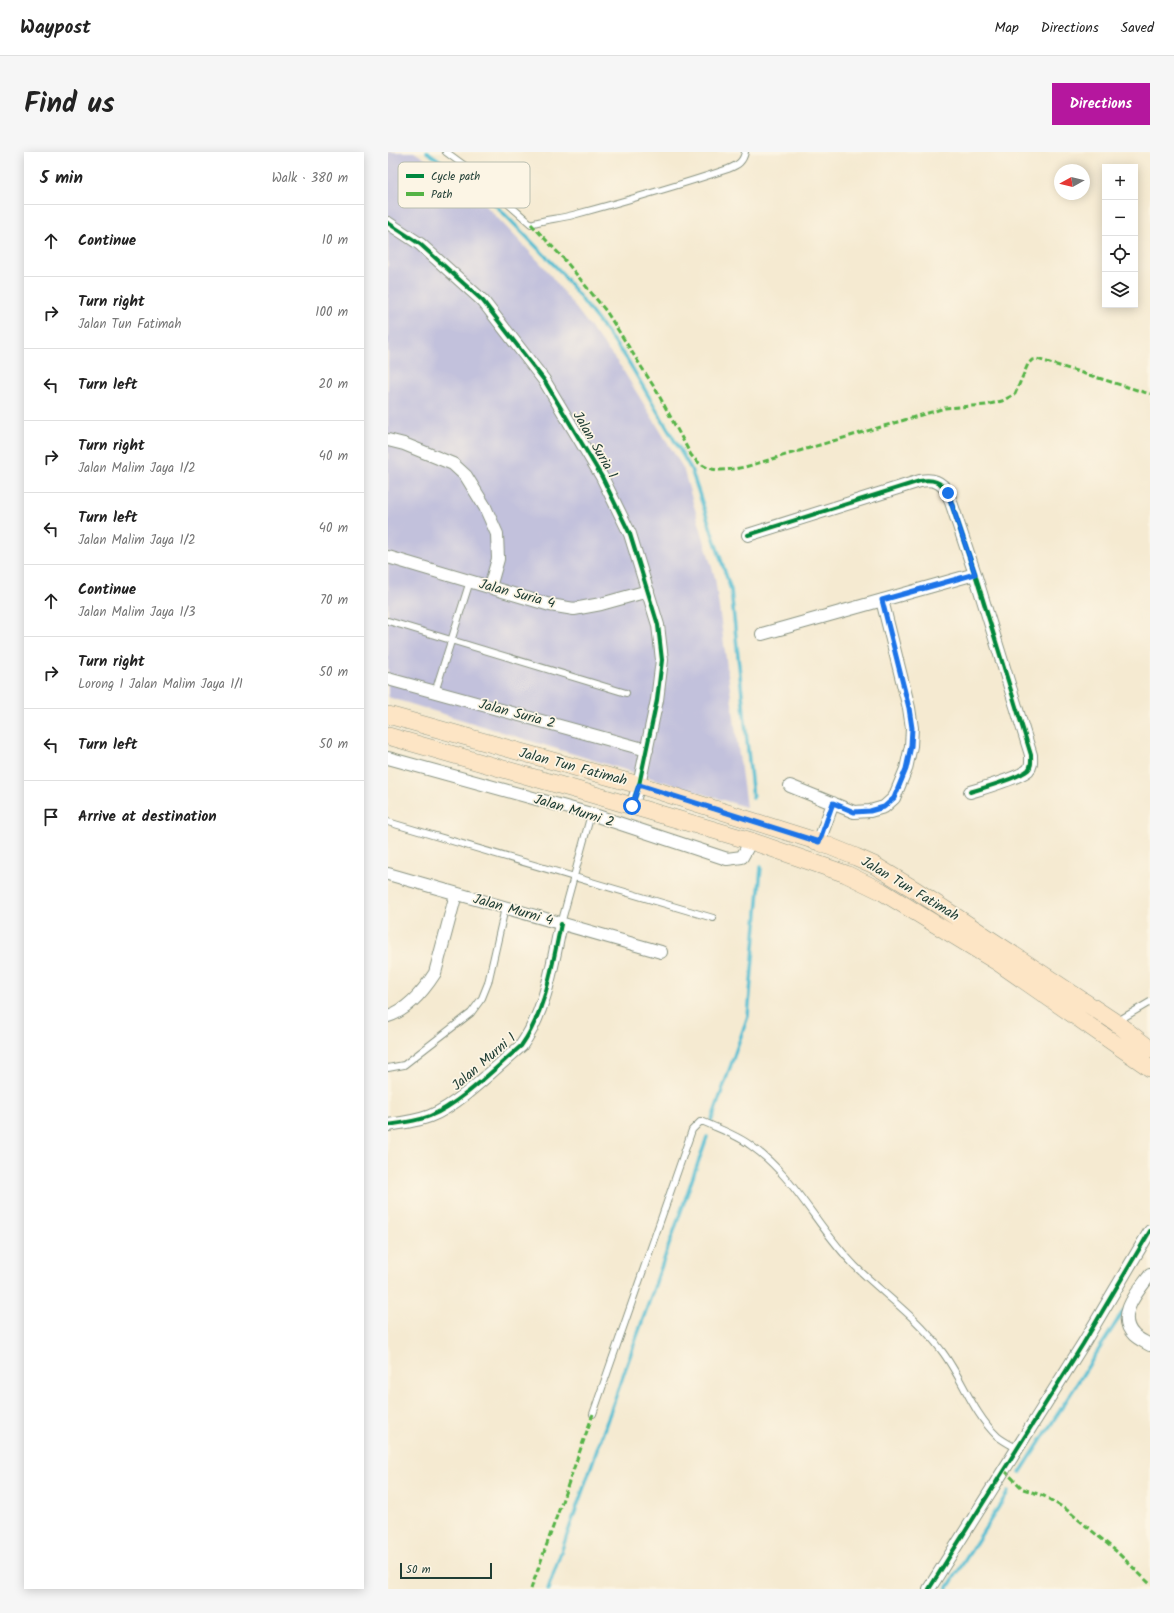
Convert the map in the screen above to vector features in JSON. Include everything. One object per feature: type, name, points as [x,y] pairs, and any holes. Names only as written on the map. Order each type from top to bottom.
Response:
[{"type":"main road","name":"Jalan Tun Fatimah","points":[[388,715],[639,785],[819,842],[868,862],[891,874],[1115,1022],[1150,1049]]},
{"type":"main road","name":"Jalan Tun Fatimah","points":[[388,736],[632,806],[827,866],[881,891],[999,963],[1150,1068]]},
{"type":"street","name":"Jalan Suria 1","points":[[388,223],[420,244],[483,301],[544,380],[602,477],[630,534],[658,625],[662,660],[657,700],[647,750],[639,785],[632,806]]},
{"type":"street","points":[[388,440],[404,444],[453,464],[466,476],[485,507],[497,534],[498,559],[490,587]]},
{"type":"street","points":[[748,535],[920,481],[937,481],[944,486],[948,493],[975,574],[1031,755],[1032,764],[1028,770],[1020,775],[970,792]]},
{"type":"street","name":"Jalan Suria 4","points":[[388,556],[550,605],[574,609],[648,592]]},
{"type":"street","points":[[762,634],[975,574]]},
{"type":"street","points":[[790,786],[854,812],[870,811],[884,807],[894,798],[908,761],[912,728],[909,708],[882,600]]},
{"type":"street","name":"Jalan Suria 2","points":[[388,679],[647,750]]},
{"type":"street","name":"Jalan Murni 2","points":[[388,758],[591,814],[727,859],[742,857],[751,842]]},
{"type":"street","points":[[819,842],[833,803]]},
{"type":"street","name":"Jalan Murni 4","points":[[388,874],[661,952]]},
{"type":"street","points":[[388,1016],[406,1006],[428,984],[435,973],[456,894]]},
{"type":"street","name":"Jalan Murni 1","points":[[388,1125],[409,1122],[430,1116],[446,1108],[521,1046],[534,1024],[549,979],[561,924]]},
{"type":"street","points":[[929,1589],[1083,1344],[1150,1231]]},
{"type":"street","points":[[1150,1275],[1129,1304],[1126,1316],[1128,1328],[1135,1336],[1150,1345]]},
{"type":"lane","points":[[446,152],[460,162]]},
{"type":"lane","points":[[513,208],[531,224],[580,213],[669,188],[728,169],[738,165],[743,160],[745,152]]},
{"type":"lane","points":[[435,692],[470,581]]},
{"type":"lane","points":[[388,620],[626,693]]},
{"type":"lane","name":"Jalan Murni 1","points":[[561,924],[591,814]]},
{"type":"lane","points":[[388,822],[713,918]]},
{"type":"lane","points":[[388,1068],[404,1065],[471,1013],[482,998],[488,983],[505,908]]},
{"type":"lane","points":[[1115,1022],[1150,1002]]},
{"type":"lane","points":[[593,1414],[692,1130],[700,1122],[704,1122],[750,1144],[784,1176],[830,1238],[850,1260],[932,1338],[943,1351],[974,1406],[998,1437],[1018,1448]]},
{"type":"shaded area","points":[[388,152],[414,152],[429,162],[398,162],[398,208],[488,208],[545,268],[621,367],[683,468],[715,578],[746,807],[388,697]]},
{"type":"waterway","points":[[427,152],[442,162]]},
{"type":"waterway","points":[[498,208],[560,271],[627,359],[691,469],[731,590],[753,798]]},
{"type":"waterway","points":[[711,1122],[748,1016],[761,867]]},
{"type":"waterway","points":[[548,1589],[707,1137]]},
{"type":"waterway","points":[[1020,1473],[1124,1310]]},
{"type":"waterway","points":[[947,1589],[1008,1492]]},
{"type":"marked path","points":[[531,224],[564,259],[606,311],[656,390],[691,455],[703,465],[715,470],[745,467],[945,408],[986,405],[1002,401],[1015,394],[1028,364],[1032,360],[1037,359],[1150,394]]},
{"type":"marked path","points":[[531,1589],[593,1414]]},
{"type":"marked path","points":[[1004,1470],[1023,1489],[1044,1496],[1067,1510],[1116,1551],[1150,1584]]},
{"type":"cycle path","points":[[388,223],[420,244],[483,301],[544,380],[602,477],[630,534],[658,625],[662,660],[657,700],[639,785],[632,806]]},
{"type":"cycle path","points":[[748,535],[920,481],[933,481],[939,483],[945,489],[948,493],[975,574],[1031,755],[1031,763],[1028,770],[1017,776],[970,792]]},
{"type":"cycle path","points":[[388,1125],[409,1122],[430,1116],[453,1103],[521,1046],[537,1018],[542,1003],[551,971],[561,924]]},
{"type":"cycle path","points":[[929,1589],[1083,1344],[1150,1231]]},
{"type":"route","points":[[632,806],[639,785],[819,842],[833,803],[854,812],[870,811],[884,807],[894,798],[906,769],[911,746],[912,728],[909,708],[882,600],[975,574],[948,493]]}]
